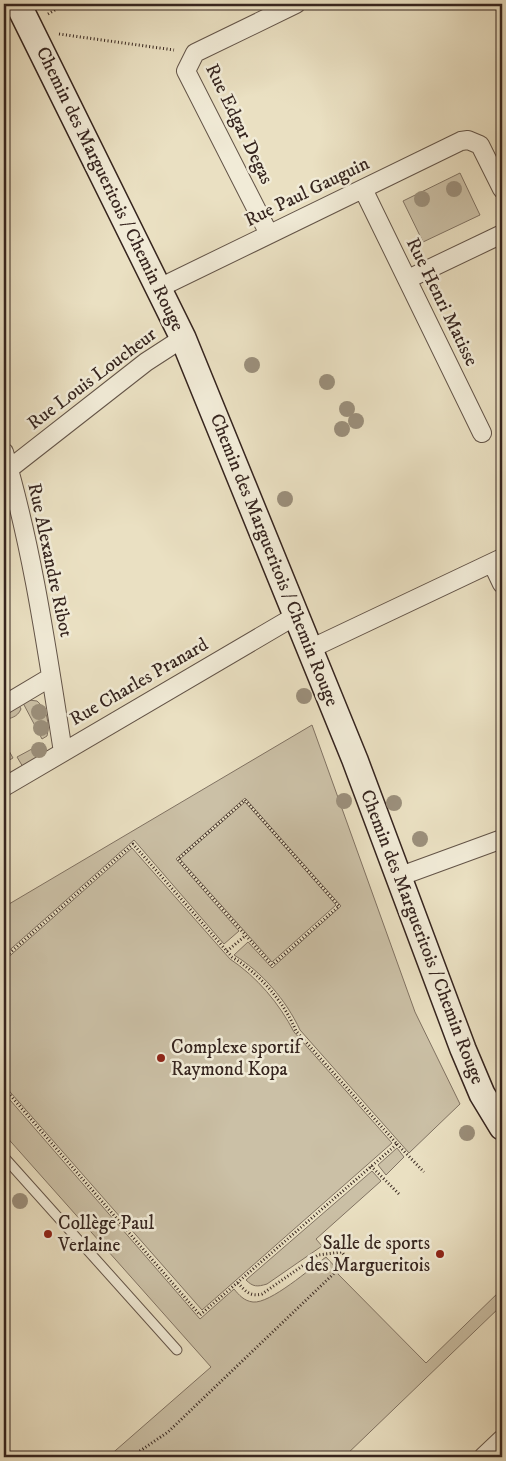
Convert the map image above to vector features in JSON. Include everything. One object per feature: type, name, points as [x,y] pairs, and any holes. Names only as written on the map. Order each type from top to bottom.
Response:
[{"type":"street","name":"Chemin des Margueritois / Chemin Rouge","points":[[18,4],[183,338],[355,760],[469,1064],[482,1094],[502,1127]]},
{"type":"street","name":"Rue Edgar Degas","points":[[269,234],[186,71],[194,53],[296,4]]},
{"type":"street","name":"Rue Paul Gauguin","points":[[159,288],[461,141],[474,141],[484,150],[502,189]]},
{"type":"street","name":"Rue Henri Matisse","points":[[364,189],[482,433]]},
{"type":"street","points":[[408,279],[502,234]]},
{"type":"street","name":"Rue Louis Loucheur","points":[[6,471],[146,362],[183,338]]},
{"type":"street","name":"Rue Alexandre Ribot","points":[[4,452],[6,471],[30,554],[63,752]]},
{"type":"street","points":[[310,649],[497,560],[502,584]]},
{"type":"street","name":"Rue Charles Pranard","points":[[5,784],[297,615]]},
{"type":"street","points":[[4,705],[51,677]]},
{"type":"street","points":[[398,878],[502,838]]},
{"type":"street","points":[[484,1457],[502,1439]]},
{"type":"lane","points":[[4,1157],[177,1350]]},
{"type":"path","points":[[32,31],[194,53]]},
{"type":"path","points":[[244,800],[338,906],[272,965],[245,936],[178,859],[244,800]]},
{"type":"path","points":[[4,958],[133,844],[232,957],[249,967],[288,1012],[296,1031],[424,1172]]},
{"type":"path","points":[[227,951],[245,936]]},
{"type":"path","points":[[4,1088],[200,1315],[397,1144]]},
{"type":"path","points":[[372,1166],[400,1195]]},
{"type":"path","points":[[131,1457],[168,1432],[348,1260],[342,1252],[318,1255],[262,1294],[255,1296],[247,1293],[238,1283]]},
{"type":"shaded area","points":[[460,173],[480,215],[423,242],[403,201]]},
{"type":"shaded area","points":[[29,700],[37,701],[47,717],[47,736],[42,739],[23,703]]},
{"type":"shaded area","points":[[18,703],[21,709],[16,716],[4,721],[4,713]]},
{"type":"shaded area","points":[[312,725],[415,1012],[460,1104],[409,1153],[300,1030],[288,1008],[272,988],[254,970],[234,955],[248,942],[272,968],[341,906],[245,798],[176,859],[239,931],[224,944],[134,840],[4,955],[4,907]]},
{"type":"shaded area","points":[[4,742],[13,758],[4,763]]},
{"type":"shaded area","points":[[43,743],[48,753],[23,767],[17,757]]},
{"type":"shaded area","points":[[245,802],[336,905],[272,962],[180,859]]},
{"type":"shaded area","name":"Complexe sportif Raymond Kopa","points":[[132,848],[230,959],[266,991],[294,1032],[392,1143],[202,1310],[4,1085],[4,961]]},
{"type":"shaded area","points":[[4,1093],[200,1319],[234,1289],[247,1300],[253,1302],[260,1301],[280,1292],[326,1257],[338,1270],[338,1274],[426,1363],[502,1289],[502,1305],[344,1457],[108,1457],[211,1367],[4,1134]]},
{"type":"shaded area","points":[[397,1148],[404,1157],[386,1175],[378,1165]]},
{"type":"shaded area","points":[[372,1171],[381,1181],[316,1239],[322,1246],[267,1284],[255,1286],[246,1280]]},
{"type":"place","name":"Complexe sportif Raymond Kopa","points":[[161,1058]]},
{"type":"place","name":"Collège Paul Verlaine","points":[[48,1234]]},
{"type":"place","name":"Salle de sports des Margueritois","points":[[440,1254]]}]
